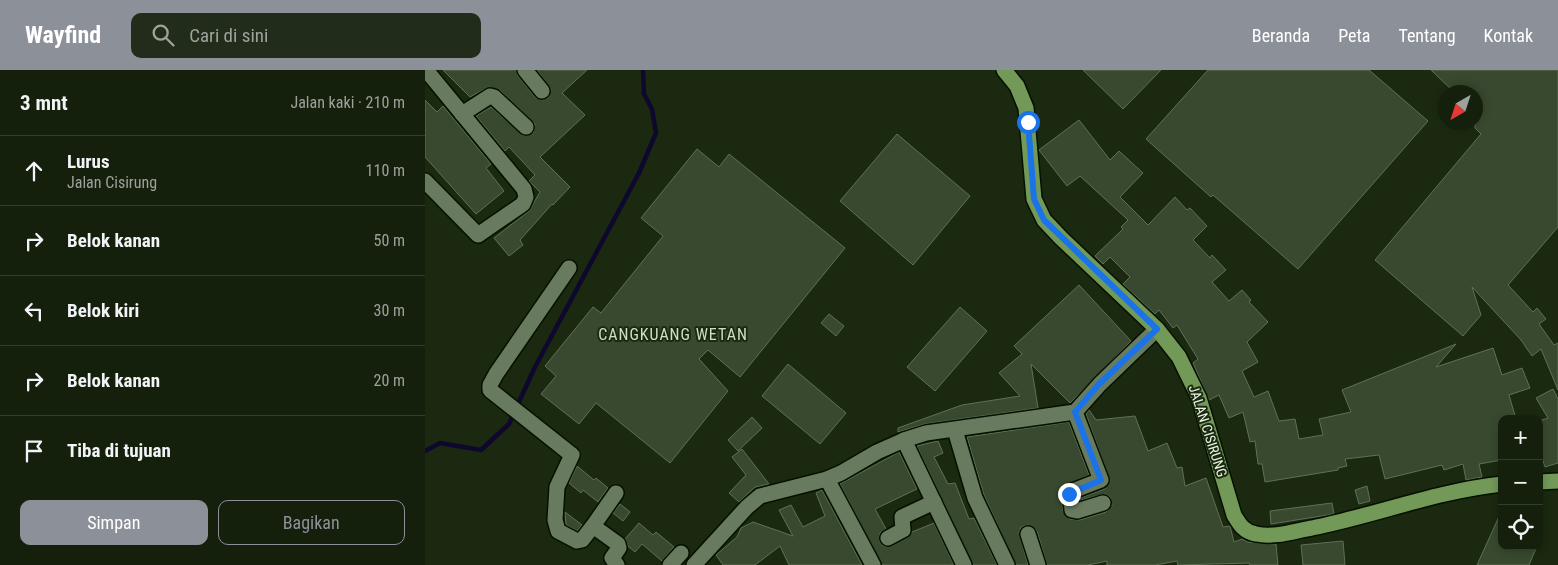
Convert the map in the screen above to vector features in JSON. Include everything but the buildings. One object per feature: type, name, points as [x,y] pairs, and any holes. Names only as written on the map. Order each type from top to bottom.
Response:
[{"type":"main road","name":"JALAN CISIRUNG","points":[[1004,70],[1017,86],[1026,108],[1034,199],[1044,220],[1157,329],[1179,357],[1199,398],[1234,515],[1240,526],[1246,531],[1272,536],[1347,521],[1419,500],[1498,485]]},
{"type":"main road","points":[[1543,482],[1558,481]]},
{"type":"street","points":[[525,70],[542,91]]},
{"type":"street","points":[[425,181],[478,235],[523,204],[526,198],[524,189],[428,71]]},
{"type":"street","points":[[462,114],[490,96],[494,96],[525,128]]},
{"type":"street","points":[[569,268],[490,385],[490,390],[572,455],[557,488],[555,520],[558,531],[577,541],[582,540],[616,493]]},
{"type":"street","points":[[694,565],[747,507],[760,496],[827,478],[904,440],[926,434],[1075,412],[1099,384],[1157,329]]},
{"type":"street","points":[[1075,412],[1101,480],[1070,492],[1073,510],[1077,511],[1103,503]]},
{"type":"street","points":[[955,430],[975,498],[1007,565]]},
{"type":"street","points":[[904,440],[965,565]]},
{"type":"street","points":[[827,478],[873,565]]},
{"type":"street","points":[[888,538],[903,530],[902,517],[934,502]]},
{"type":"street","points":[[593,526],[618,544],[619,548],[612,558],[617,565]]},
{"type":"street","points":[[1028,534],[1038,565]]},
{"type":"street","points":[[670,565],[681,553]]},
{"type":"waterway","points":[[425,451],[440,443],[481,450],[509,424],[534,369],[639,173],[656,133],[652,109],[644,94],[643,70]]},
{"type":"district","name":"CANGKUANG WETAN","points":[[673,334]]},
{"type":"route","points":[[1028,122],[1034,199],[1044,220],[1157,329],[1099,384],[1075,412],[1101,480],[1069,494]]}]
